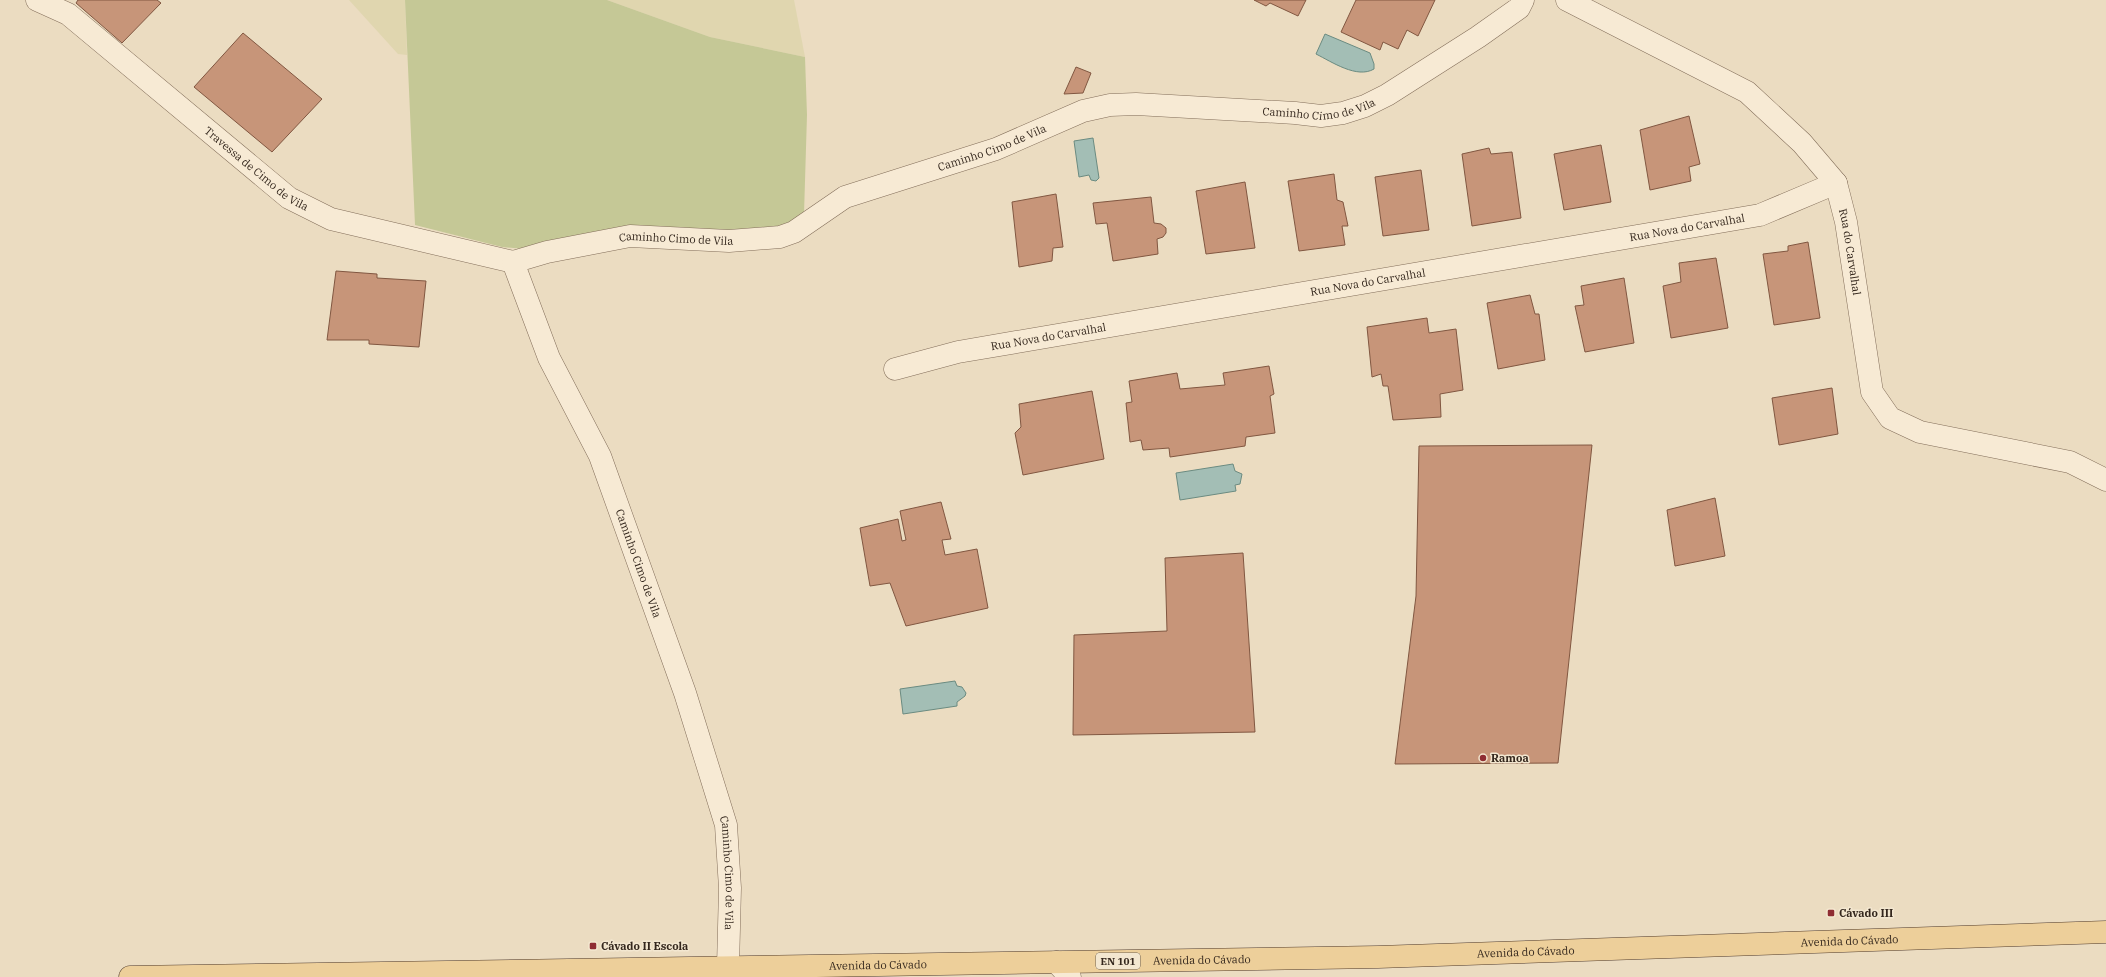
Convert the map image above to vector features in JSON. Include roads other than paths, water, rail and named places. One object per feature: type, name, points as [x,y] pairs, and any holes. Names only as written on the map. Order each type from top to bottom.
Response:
[{"type":"main road","name":"Avenida do Cávado","points":[[130,977],[728,967],[762,972],[1063,969],[2106,932]]},
{"type":"street","name":"Travessa de Cimo de Vila","points":[[37,0],[68,14],[289,198],[331,219],[513,262]]},
{"type":"street","name":"Caminho Cimo de Vila","points":[[728,967],[730,888],[726,825],[685,693],[600,456],[549,358],[513,262],[547,252],[630,236],[729,241],[780,237],[794,232],[845,197],[996,149],[1083,111],[1110,105],[1136,104],[1321,116],[1343,113],[1366,106],[1387,95],[1478,37],[1519,8],[1523,0]]},
{"type":"street","name":"Rua do Carvalhal","points":[[1566,0],[1747,92],[1802,143],[1836,183],[1846,222],[1872,392],[1890,418],[1920,432],[2070,462],[2106,480]]},
{"type":"street","name":"Rua Nova do Carvalhal","points":[[895,369],[958,352],[1760,215],[1836,183]]},
{"type":"water","points":[[1325,34],[1370,53],[1374,64],[1374,69],[1367,72],[1352,71],[1316,54]]},
{"type":"water","points":[[1093,138],[1099,178],[1096,181],[1091,180],[1089,175],[1079,177],[1074,141]]},
{"type":"water","points":[[1233,464],[1235,471],[1242,474],[1240,484],[1235,485],[1236,491],[1180,500],[1176,473]]},
{"type":"water","points":[[955,681],[957,686],[962,687],[966,693],[965,696],[957,702],[957,706],[903,714],[900,689]]},
{"type":"place","name":"Ramoa","points":[[1483,758]]},
{"type":"place","name":"Cávado III","points":[[1831,913]]},
{"type":"place","name":"Cávado II Escola","points":[[593,946]]}]
